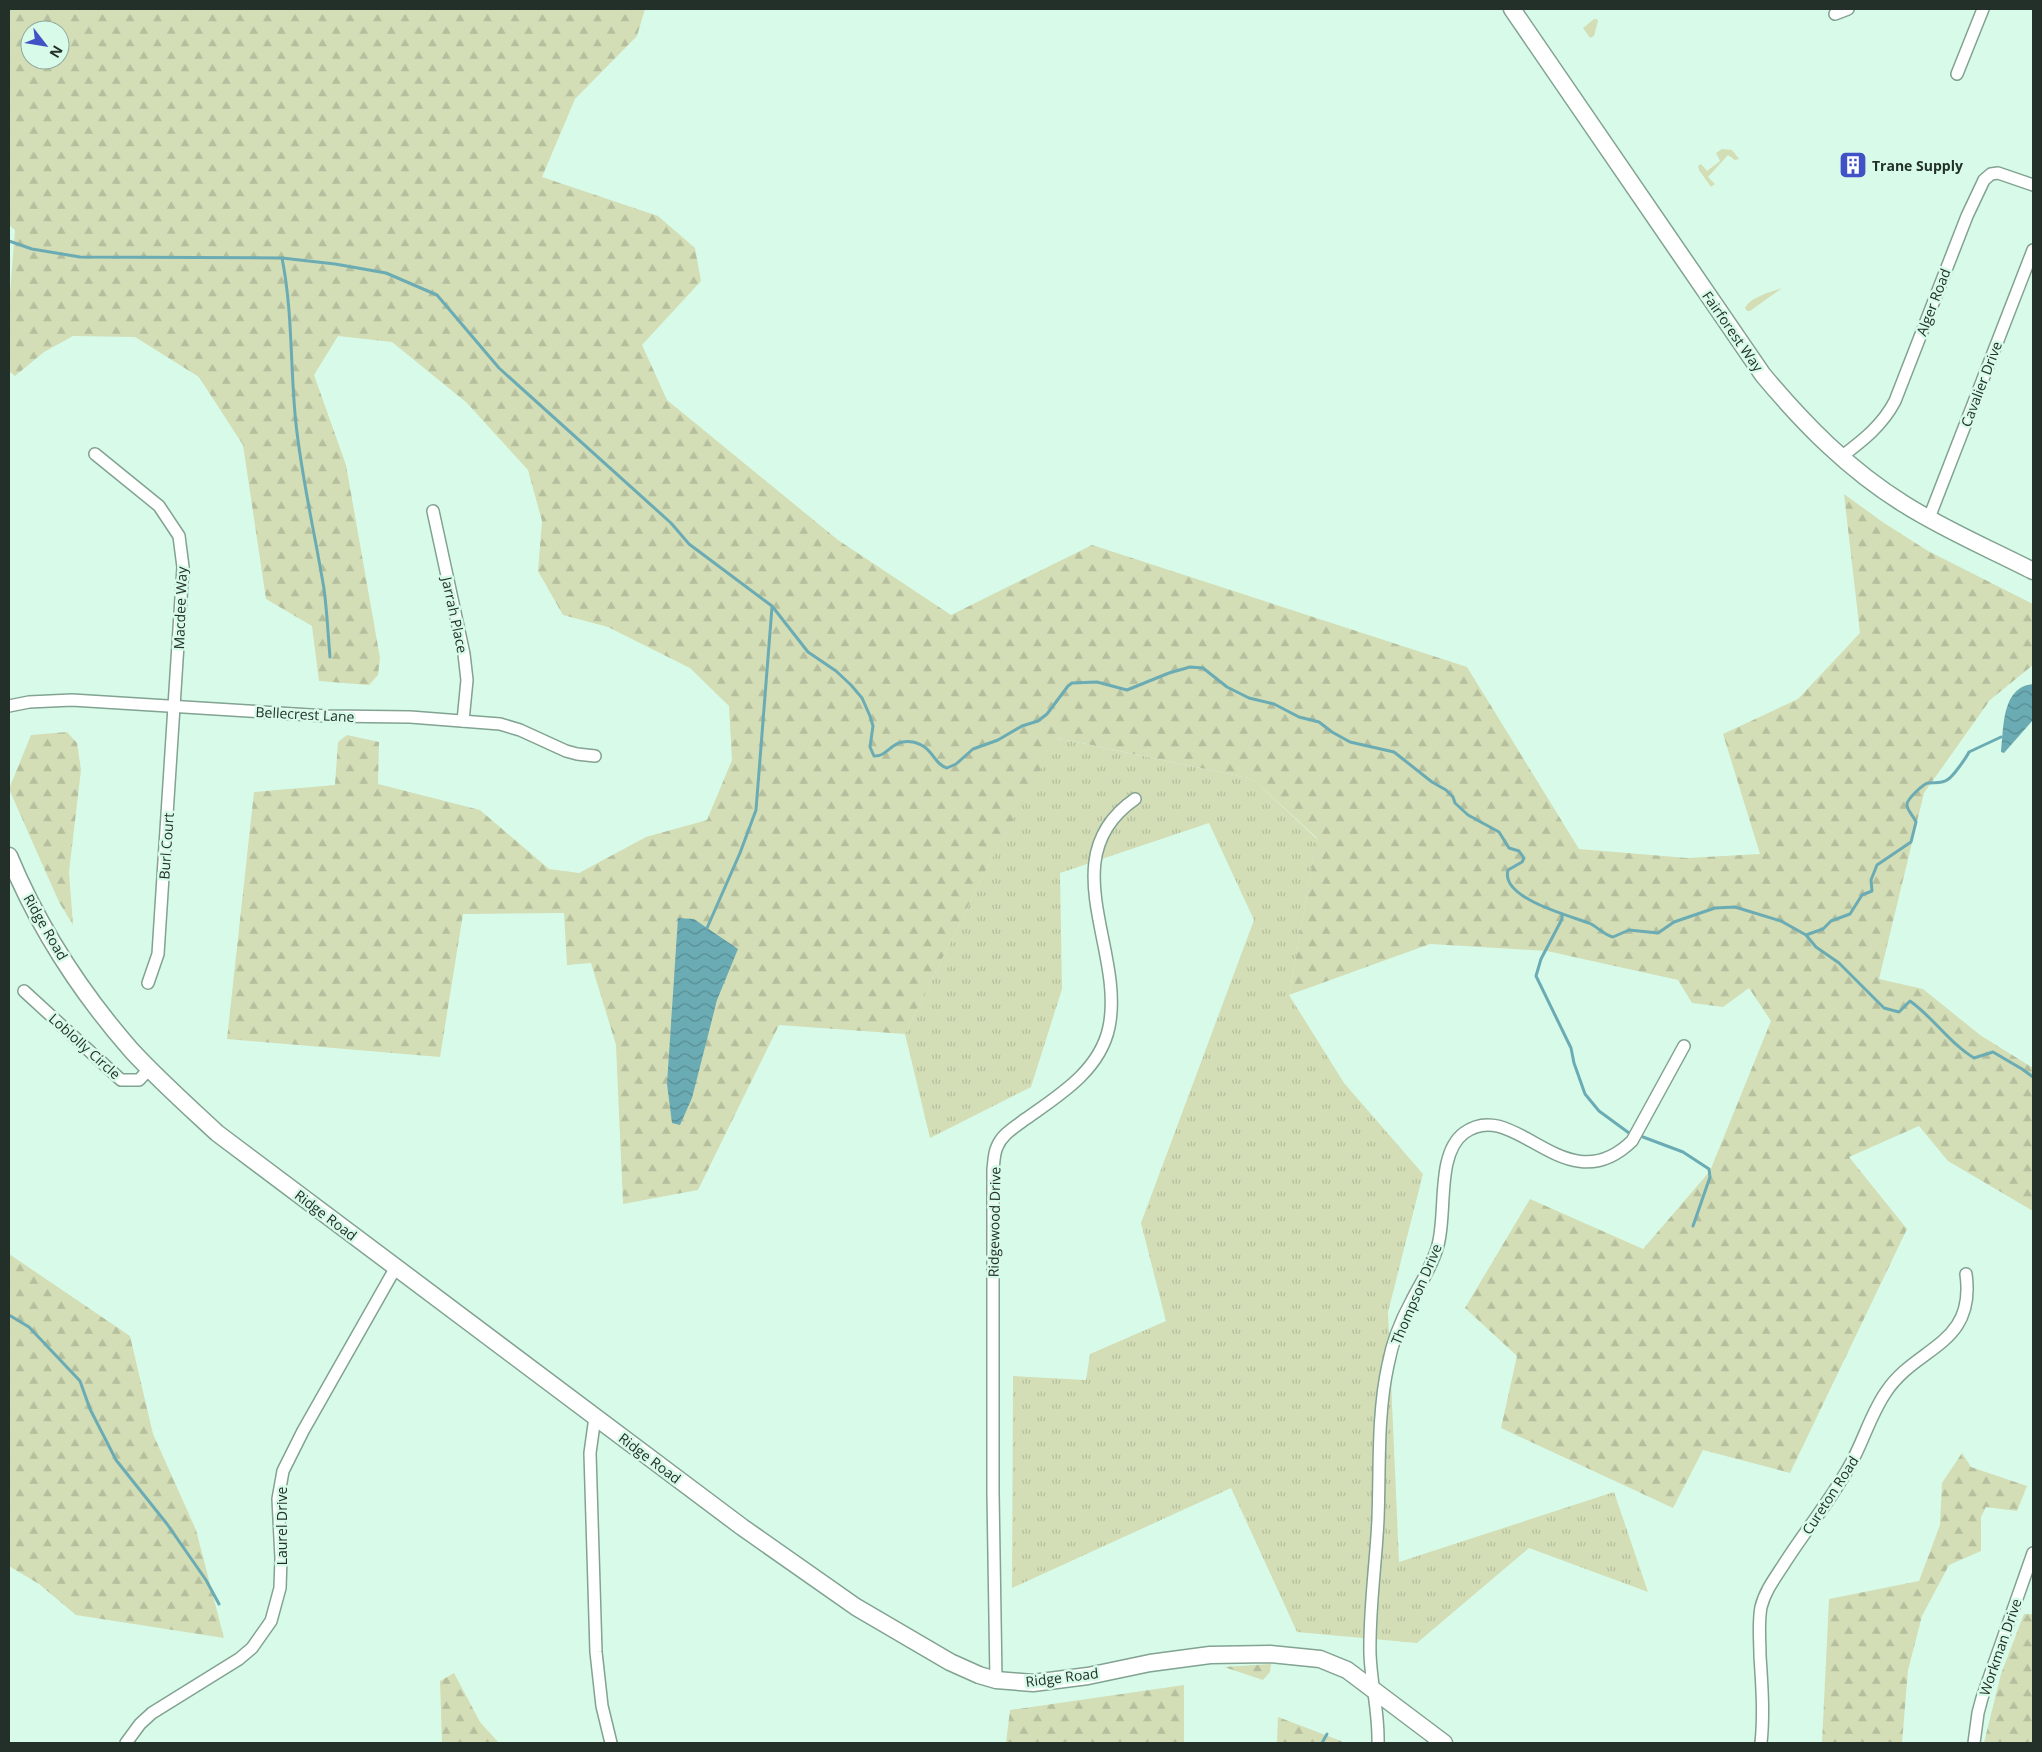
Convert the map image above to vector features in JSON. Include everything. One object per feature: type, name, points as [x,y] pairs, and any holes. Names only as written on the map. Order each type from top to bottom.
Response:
[{"type":"street","name":"Fairforest Way","points":[[1512,9],[1763,375],[1804,422],[1841,457],[1904,504],[2033,571]]},
{"type":"street","points":[[1835,14],[1848,9]]},
{"type":"street","points":[[1957,74],[1983,9]]},
{"type":"street","name":"Alger Road","points":[[1841,457],[1868,437],[1888,415],[1967,216],[1984,180],[1991,174],[1998,173],[2033,185]]},
{"type":"street","name":"Cavalier Drive","points":[[1929,518],[2033,250]]},
{"type":"street","name":"Macdee Way","points":[[95,454],[159,506],[179,536],[183,566],[175,707]]},
{"type":"street","name":"Jarrah Place","points":[[433,511],[464,654],[467,680],[463,721]]},
{"type":"street","name":"Bellecrest Lane","points":[[9,706],[30,702],[72,700],[327,716],[410,717],[500,724],[520,730],[566,750],[595,756]]},
{"type":"street","name":"Burl Court","points":[[148,983],[158,954],[175,707]]},
{"type":"street","name":"Ridgewood Drive","points":[[996,1680],[993,1484],[993,1169],[997,1146],[1007,1133],[1063,1092],[1084,1073],[1105,1040],[1112,1007],[1109,973],[1093,886],[1094,864],[1099,843],[1112,819],[1135,800]]},
{"type":"street","name":"Ridge Road","points":[[9,856],[40,918],[74,974],[109,1023],[149,1069],[217,1133],[742,1527],[856,1607],[950,1662],[979,1675],[996,1680],[1014,1682],[1050,1681],[1210,1654],[1270,1654],[1320,1659],[1334,1663],[1347,1670],[1444,1743]]},
{"type":"street","name":"Loblolly Circle","points":[[24,990],[121,1080],[138,1080],[149,1069]]},
{"type":"street","name":"Thompson Drive","points":[[1378,1743],[1370,1638],[1378,1521],[1380,1426],[1385,1382],[1395,1340],[1411,1301],[1438,1247],[1447,1165],[1453,1145],[1469,1130],[1481,1126],[1493,1126],[1516,1132],[1566,1160],[1581,1162],[1606,1158],[1624,1149],[1632,1141],[1684,1046]]},
{"type":"street","name":"Laurel Drive","points":[[126,1743],[142,1722],[152,1713],[239,1659],[252,1648],[271,1621],[280,1588],[282,1558],[278,1499],[283,1471],[303,1431],[396,1266]]},
{"type":"street","name":"Cureton Road","points":[[1761,1743],[1762,1702],[1759,1630],[1764,1598],[1792,1551],[1849,1467],[1886,1391],[1904,1372],[1937,1347],[1956,1328],[1966,1303],[1966,1274]]},
{"type":"street","points":[[595,1417],[590,1453],[596,1652],[602,1706],[611,1743]]},
{"type":"street","name":"Workman Drive","points":[[1974,1743],[1982,1698],[2033,1553]]},
{"type":"green space","points":[[9,9],[645,9],[637,36],[575,99],[542,177],[658,216],[695,248],[701,281],[642,345],[667,400],[838,540],[951,615],[1092,545],[1467,667],[1579,849],[1687,858],[1760,854],[1723,734],[1798,699],[1860,633],[1844,494],[1884,523],[1928,551],[2033,604],[2033,665],[1990,700],[1924,793],[1879,979],[1923,989],[1980,1035],[2033,1068],[2033,1211],[1948,1161],[1919,1126],[1849,1157],[1907,1229],[1790,1473],[1703,1450],[1673,1508],[1501,1428],[1517,1356],[1465,1308],[1530,1199],[1643,1249],[1710,1171],[1771,1021],[1749,988],[1723,1007],[1692,1003],[1678,980],[1547,951],[1430,944],[1289,995],[1317,838],[1253,779],[1058,738],[988,866],[905,1034],[779,1025],[698,1190],[623,1204],[616,1045],[591,963],[567,965],[564,913],[463,914],[440,1057],[227,1039],[254,792],[335,785],[338,742],[347,735],[379,742],[378,784],[480,810],[549,869],[579,873],[646,837],[707,820],[732,760],[729,706],[690,668],[608,627],[563,615],[538,571],[542,521],[528,470],[467,403],[392,342],[338,336],[314,375],[346,465],[380,658],[378,675],[369,685],[319,681],[312,626],[266,599],[243,445],[199,377],[135,337],[73,336],[44,352],[15,376],[9,371],[9,306],[15,230],[9,225]]},
{"type":"green space","points":[[1594,19],[1598,21],[1594,36],[1590,38],[1583,28]]},
{"type":"green space","points":[[1722,149],[1732,150],[1739,159],[1735,160],[1728,155],[1708,177],[1715,184],[1711,187],[1698,166],[1701,164],[1707,171],[1720,161],[1716,153]]},
{"type":"green space","points":[[1782,288],[1750,311],[1747,311],[1745,308],[1756,298]]},
{"type":"green space","points":[[67,732],[77,743],[81,770],[69,872],[73,925],[59,902],[9,789],[31,735]]},
{"type":"green space","points":[[1057,738],[1253,779],[1317,839],[1289,995],[1344,1083],[1423,1174],[1388,1312],[1399,1562],[1614,1492],[1648,1592],[1529,1548],[1417,1643],[1297,1632],[1231,1488],[1012,1588],[1013,1376],[1086,1380],[1090,1354],[1166,1321],[1141,1223],[1254,920],[1209,823],[1060,873],[1062,989],[1031,1087],[930,1138],[905,1034],[988,866]]},
{"type":"green space","points":[[9,1254],[130,1336],[153,1434],[196,1530],[224,1638],[76,1615],[39,1584],[9,1566]]},
{"type":"green space","points":[[1962,1453],[1971,1467],[2027,1486],[2017,1511],[1986,1507],[1981,1517],[1981,1551],[1949,1565],[1922,1616],[1908,1670],[1902,1743],[1822,1743],[1829,1599],[1919,1581],[1940,1525],[1942,1483]]},
{"type":"green space","points":[[2024,1614],[2033,1614],[2033,1743],[1984,1743],[2001,1674]]},
{"type":"green space","points":[[1271,1664],[1270,1672],[1263,1680],[1224,1667]]},
{"type":"green space","points":[[454,1673],[480,1722],[499,1743],[442,1743],[440,1681]]},
{"type":"green space","points":[[1184,1685],[1184,1743],[1006,1743],[1010,1710]]},
{"type":"green space","points":[[1278,1717],[1341,1741],[1343,1743],[1277,1743]]},
{"type":"water","points":[[2033,684],[2033,720],[2004,753],[2001,752],[2004,721],[2010,701],[2015,693],[2023,687]]},
{"type":"water","points":[[678,918],[694,919],[738,949],[717,1000],[692,1098],[680,1125],[672,1123],[667,1084]]},
{"type":"waterway","points":[[9,241],[32,249],[80,257],[282,258],[335,264],[386,273],[437,295],[499,368],[671,523],[689,544],[772,606],[808,652],[836,671],[851,685],[862,698],[870,716],[873,726],[870,747],[874,756],[879,756],[900,743],[906,741],[913,742],[925,747],[939,763],[947,768],[956,764],[973,749],[998,740],[1022,726],[1038,721],[1047,714],[1072,683],[1097,682],[1127,690],[1169,673],[1190,667],[1203,668],[1227,687],[1249,698],[1274,704],[1299,717],[1319,722],[1350,742],[1394,752],[1432,782],[1446,790],[1453,797],[1455,803],[1468,815],[1499,832],[1509,848],[1519,851],[1524,858],[1522,862],[1508,870],[1508,880],[1515,889],[1538,904],[1589,923],[1613,937],[1629,930],[1658,933],[1674,922],[1715,908],[1735,907],[1781,921],[1806,935],[1816,947],[1839,963],[1884,1008],[1899,1012],[1910,1001],[1957,1045],[1974,1058],[1993,1052],[2033,1077]]},
{"type":"waterway","points":[[282,258],[290,320],[296,424],[324,589],[330,657]]},
{"type":"waterway","points":[[707,928],[740,853],[756,810],[772,607]]},
{"type":"waterway","points":[[1806,935],[1823,929],[1831,921],[1850,914],[1862,895],[1872,891],[1871,880],[1877,865],[1911,842],[1916,822],[1908,809],[1907,803],[1915,792],[1928,783],[1947,780],[1969,752],[2001,737]]},
{"type":"waterway","points":[[1562,914],[1562,919],[1541,959],[1536,976],[1571,1048],[1585,1094],[1599,1111],[1629,1133]]},
{"type":"waterway","points":[[1643,1137],[1683,1152],[1709,1169],[1710,1177],[1693,1226]]},
{"type":"waterway","points":[[9,1315],[29,1327],[80,1381],[90,1409],[116,1460],[167,1524],[206,1580],[219,1604]]},
{"type":"waterway","points":[[1322,1743],[1327,1734]]},
{"type":"place","name":"Trane Supply","points":[[1853,165]]}]
